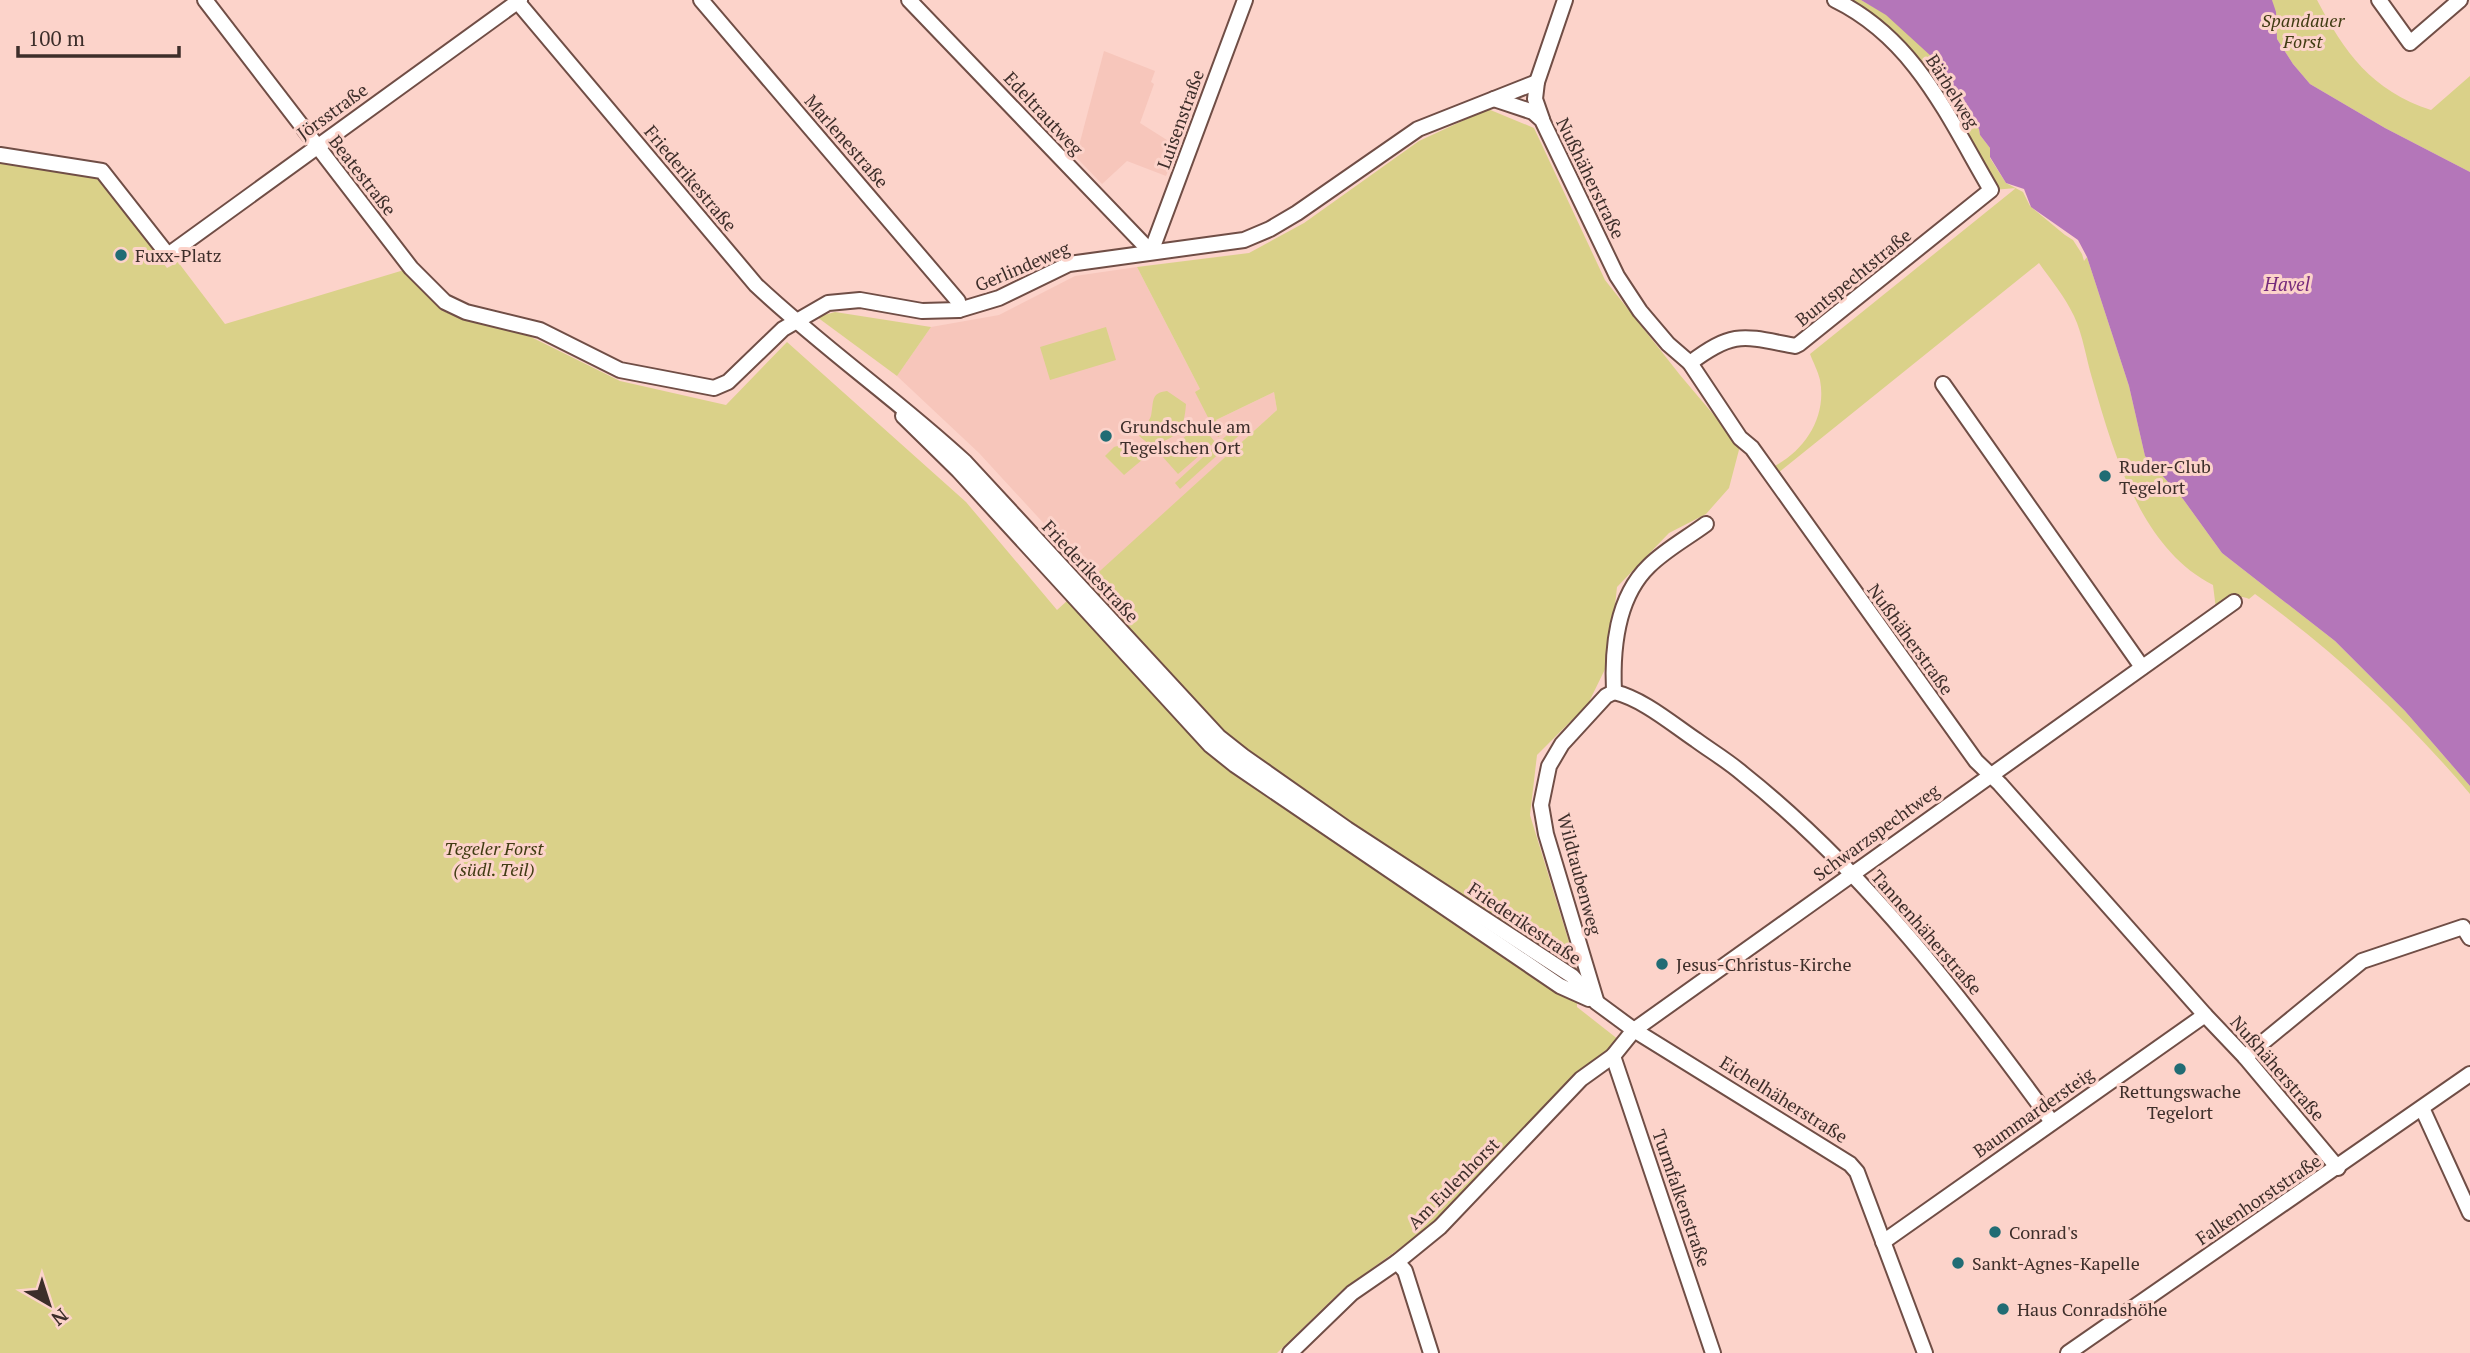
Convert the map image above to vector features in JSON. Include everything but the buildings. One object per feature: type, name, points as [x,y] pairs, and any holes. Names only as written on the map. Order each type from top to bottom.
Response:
[{"type":"street","name":"Beatestraße","points":[[205,0],[411,268],[445,302]]},
{"type":"street","name":"Marlenestraße","points":[[701,0],[958,301],[959,310]]},
{"type":"street","name":"Edeltrautweg","points":[[909,0],[1151,252]]},
{"type":"street","name":"Luisenstraße","points":[[1151,252],[1245,0]]},
{"type":"street","points":[[1542,120],[1535,99],[1537,82],[1565,0]]},
{"type":"street","name":"Bärbelweg","points":[[1835,0],[1858,12],[1910,58],[1990,190]]},
{"type":"street","points":[[2379,0],[2410,43],[2460,0]]},
{"type":"street","name":"Jörsstraße","points":[[0,155],[102,171],[169,255],[518,1]]},
{"type":"street","name":"Friederikestraße","points":[[518,1],[756,285],[795,322],[883,394],[958,470],[1210,745],[1235,765],[1560,986],[1597,1002]]},
{"type":"street","name":"Gerlindeweg","points":[[445,302],[466,312],[540,330],[620,370],[714,388],[728,382],[783,329],[828,303],[849,300],[922,311],[959,310],[999,298],[1069,264],[1232,243],[1270,229],[1418,129],[1500,100],[1537,82]]},
{"type":"street","name":"Nußhäherstraße","points":[[1500,100],[1533,112],[1542,120],[1618,276],[1640,311],[1660,336],[1690,363],[1718,408],[1740,438],[1752,448],[1976,761],[2245,1057],[2337,1168]]},
{"type":"street","name":"Buntspechtstraße","points":[[1690,363],[1719,343],[1742,336],[1795,346],[1799,344],[1990,190]]},
{"type":"street","points":[[1943,384],[2142,667]]},
{"type":"street","points":[[1614,692],[1612,657],[1618,626],[1629,594],[1651,564],[1706,524]]},
{"type":"street","name":"Schwarzspechtweg","points":[[1634,1030],[2234,602]]},
{"type":"street","name":"Wildtaubenweg","points":[[1597,1002],[1546,834],[1541,805],[1549,766],[1562,744],[1603,699],[1614,692]]},
{"type":"street","name":"Tannenhäherstraße","points":[[1614,692],[1625,695],[1664,718],[1742,773],[1852,874],[1946,982],[2052,1122]]},
{"type":"street","points":[[2245,1057],[2362,961],[2463,927],[2470,938]]},
{"type":"street","name":"Eichelhäherstraße","points":[[1597,1002],[1634,1030],[1850,1164],[1857,1172],[1926,1353]]},
{"type":"street","name":"Baummardersteig","points":[[1883,1242],[2205,1015]]},
{"type":"street","name":"Am Eulenhorst","points":[[1290,1353],[1352,1293],[1397,1262],[1440,1227],[1581,1079],[1613,1056],[1634,1030]]},
{"type":"street","name":"Turmfalkenstraße","points":[[1613,1056],[1713,1353]]},
{"type":"street","name":"Falkenhorststraße","points":[[2068,1353],[2470,1074]]},
{"type":"street","points":[[2422,1108],[2470,1213]]},
{"type":"street","points":[[1397,1262],[1405,1271],[1431,1353]]},
{"type":"shaded area","points":[[1104,51],[1155,71],[1151,82],[1154,84],[1140,123],[1178,147],[1166,176],[1127,161],[1102,184],[1076,157]]},
{"type":"shaded area","name":"Grundschule am Tegelschen Ort","points":[[1137,267],[1216,420],[1274,392],[1277,410],[1094,578],[979,453],[897,376],[931,327],[999,315],[1075,276]]},
{"type":"green space","points":[[1843,0],[1861,0],[1886,14],[1933,57],[1956,106],[1979,129],[1980,135],[1990,148],[1990,158],[2006,183],[2016,188],[1993,190],[1931,82]]},
{"type":"green space","name":"Spandauer Forst","points":[[2272,0],[2317,0],[2349,53],[2376,81],[2410,102],[2431,110],[2470,76],[2470,172],[2385,128],[2310,84],[2277,39]]},
{"type":"green space","name":"Tegeler Forst (südl. Teil)","points":[[1488,109],[1534,128],[1605,280],[1740,446],[1729,488],[1706,514],[1669,533],[1617,587],[1609,661],[1588,704],[1537,755],[1530,815],[1576,965],[1577,1007],[1619,1040],[1464,1198],[1341,1291],[1277,1353],[0,1353],[0,160],[97,176],[167,268],[178,262],[225,324],[404,270],[441,310],[464,320],[527,335],[620,381],[726,405],[787,342],[966,502],[1057,610],[1277,410],[1274,392],[1216,420],[1223,434],[1218,437],[1195,392],[1200,389],[1137,267],[1249,253],[1304,223],[1419,141]]},
{"type":"green space","points":[[2016,188],[2023,192],[2030,206],[2073,240],[2084,261],[2087,257],[2129,386],[2145,456],[2183,499],[2222,553],[2335,641],[2405,711],[2470,786],[2470,794],[2421,739],[2369,688],[2313,639],[2255,594],[2249,599],[2232,599],[2216,609],[2213,585],[2188,568],[2166,547],[2133,495],[2110,436],[2077,323],[2039,263],[1778,473],[1773,467],[1795,452],[1817,420],[1820,380],[1810,354]]},
{"type":"green space","points":[[835,312],[931,327],[897,376],[817,317]]},
{"type":"green space","points":[[1106,327],[1116,360],[1050,380],[1040,347]]},
{"type":"green space","points":[[1167,391],[1186,404],[1183,421],[1173,436],[1151,446],[1138,435],[1151,416],[1155,396]]},
{"type":"green space","points":[[1200,424],[1215,442],[1178,474],[1162,456]]},
{"type":"green space","points":[[1239,424],[1245,430],[1180,489],[1175,483]]},
{"type":"green space","points":[[1128,443],[1138,445],[1149,454],[1124,475],[1105,456],[1114,447]]},
{"type":"water","name":"Havel","points":[[1861,0],[2272,0],[2276,12],[2277,39],[2310,84],[2385,128],[2470,172],[2470,786],[2405,711],[2335,641],[2222,553],[2183,499],[2145,456],[2129,386],[2087,257],[2078,240],[2031,207],[2024,189],[2006,183],[1990,157],[1990,148],[1980,135],[1979,129],[1956,106],[1932,57],[1886,15]]},
{"type":"place","name":"Fuxx-Platz","points":[[121,255]]},
{"type":"place","name":"Grundschule am Tegelschen Ort","points":[[1106,436]]},
{"type":"place","name":"Ruder-Club Tegelort","points":[[2105,476]]},
{"type":"place","name":"Jesus-Christus-Kirche","points":[[1662,964]]},
{"type":"place","name":"Rettungswache Tegelort","points":[[2180,1069]]},
{"type":"place","name":"Conrad's","points":[[1995,1232]]},
{"type":"place","name":"Sankt-Agnes-Kapelle","points":[[1958,1263]]},
{"type":"place","name":"Haus Conradshöhe","points":[[2003,1309]]}]
